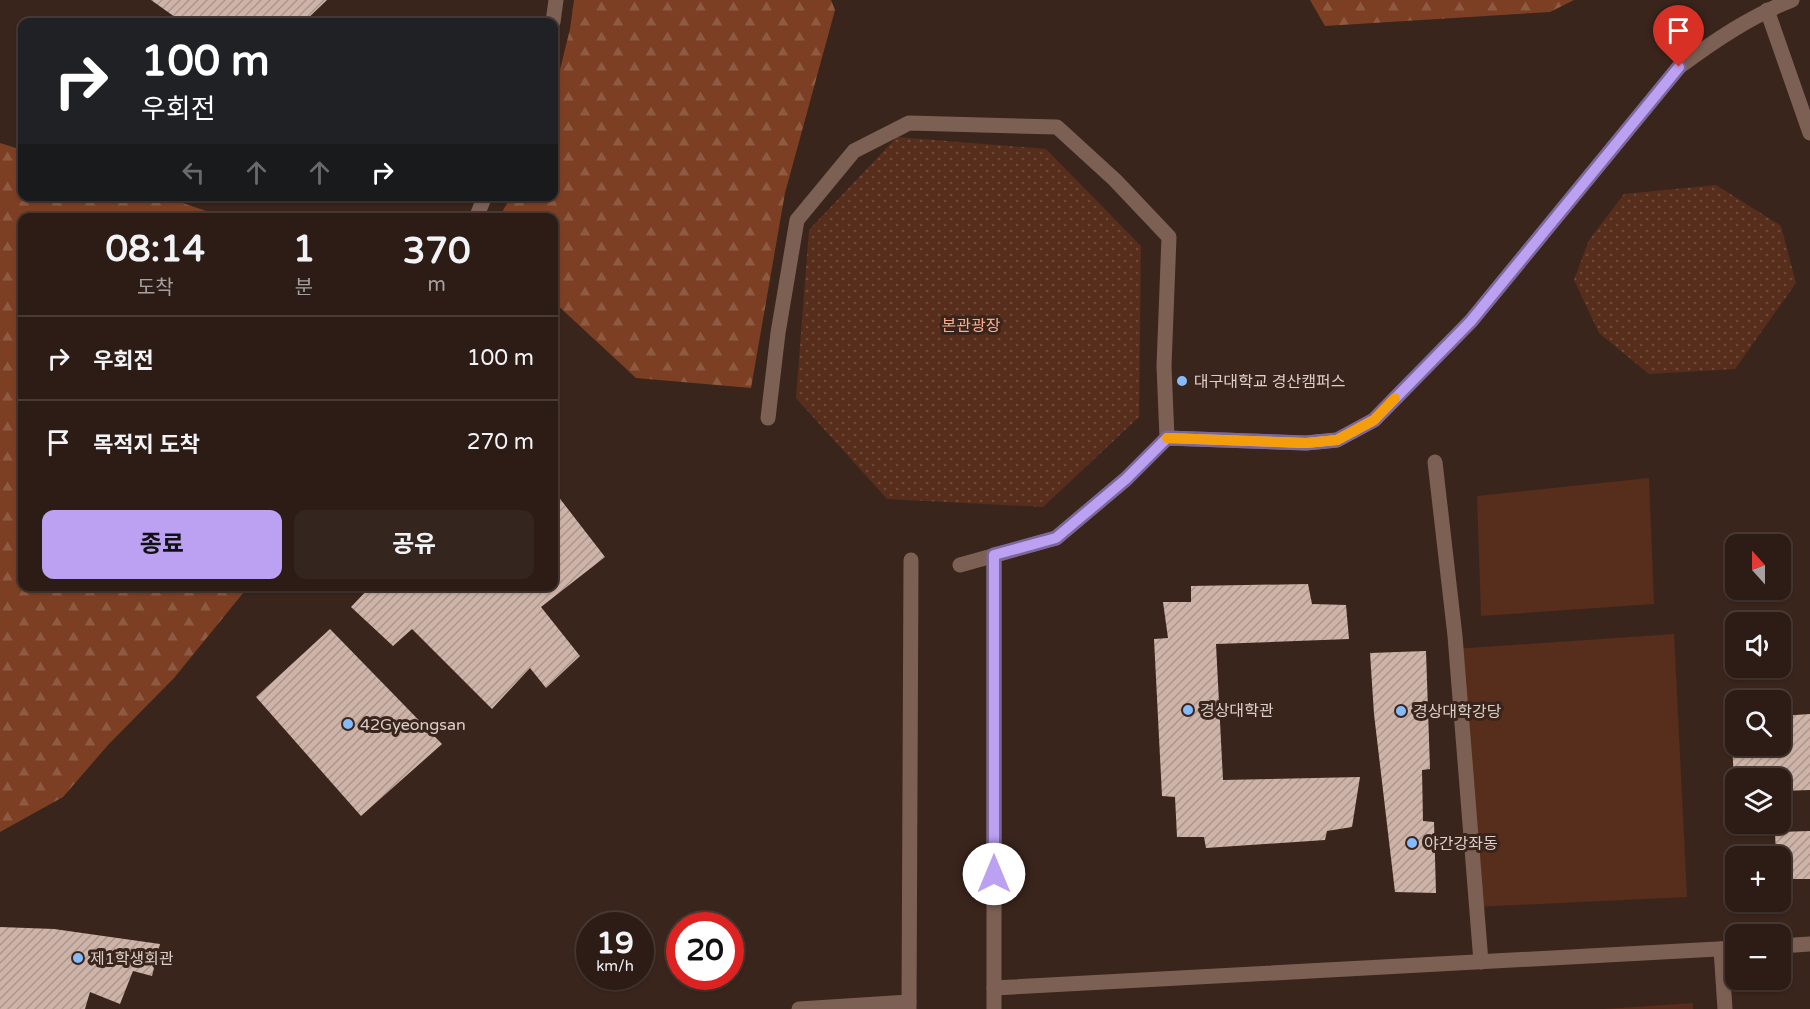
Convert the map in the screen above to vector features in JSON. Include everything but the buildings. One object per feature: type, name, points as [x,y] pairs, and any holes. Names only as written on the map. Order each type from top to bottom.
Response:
[{"type":"lane","points":[[554,18],[556,0]]},
{"type":"lane","points":[[960,565],[1056,538],[1126,479],[1167,438],[1306,443],[1337,440],[1374,420],[1471,321],[1679,67],[1711,43],[1770,6],[1792,0]]},
{"type":"lane","points":[[1770,6],[1810,133]]},
{"type":"lane","points":[[768,418],[778,333],[797,220],[854,151],[909,123],[1058,127],[1115,180],[1169,237],[1164,366],[1167,438]]},
{"type":"lane","points":[[1435,462],[1455,636],[1481,962]]},
{"type":"lane","points":[[994,555],[994,1009]]},
{"type":"lane","points":[[799,1009],[909,1006],[912,560]]},
{"type":"lane","points":[[1791,945],[1810,944]]},
{"type":"lane","points":[[994,988],[1725,949]]},
{"type":"lane","points":[[1725,1009],[1726,990]]},
{"type":"green space","points":[[574,0],[831,0],[835,10],[785,193],[751,388],[636,378],[558,306],[558,213],[501,213],[509,201],[558,201],[558,78],[570,29]]},
{"type":"green space","points":[[1310,0],[1574,0],[1550,12],[1325,26]]},
{"type":"green space","name":"본관광장","points":[[897,137],[1046,149],[1141,246],[1139,417],[1043,507],[887,499],[796,398],[809,230]]},
{"type":"green space","points":[[0,143],[18,149],[18,201],[177,201],[212,213],[18,213],[18,591],[245,591],[174,678],[108,745],[63,797],[0,832]]},
{"type":"green space","points":[[1716,185],[1781,226],[1796,283],[1735,369],[1649,374],[1599,333],[1574,280],[1589,240],[1624,194]]},
{"type":"green space","points":[[1649,478],[1654,604],[1481,616],[1477,496]]},
{"type":"green space","points":[[1674,634],[1687,897],[1475,907],[1454,649]]},
{"type":"green space","points":[[1693,1003],[1693,1009],[1604,1009]]},
{"type":"slow traffic","points":[[1167,438],[1306,443],[1337,440],[1374,420],[1395,398]]},
{"type":"place","name":"대구대학교 경산캠퍼스","points":[[1182,381]]},
{"type":"place","name":"경상대학관","points":[[1188,710]]},
{"type":"place","name":"경상대학강당","points":[[1401,711]]},
{"type":"place","name":"42Gyeongsan","points":[[348,724]]},
{"type":"place","name":"야간강좌동","points":[[1412,843]]},
{"type":"place","name":"제1학생회관","points":[[78,958]]},
{"type":"route","points":[[994,874],[994,555],[1056,538],[1126,479],[1167,438],[1306,443],[1337,440],[1374,420],[1471,321],[1679,67]]}]
